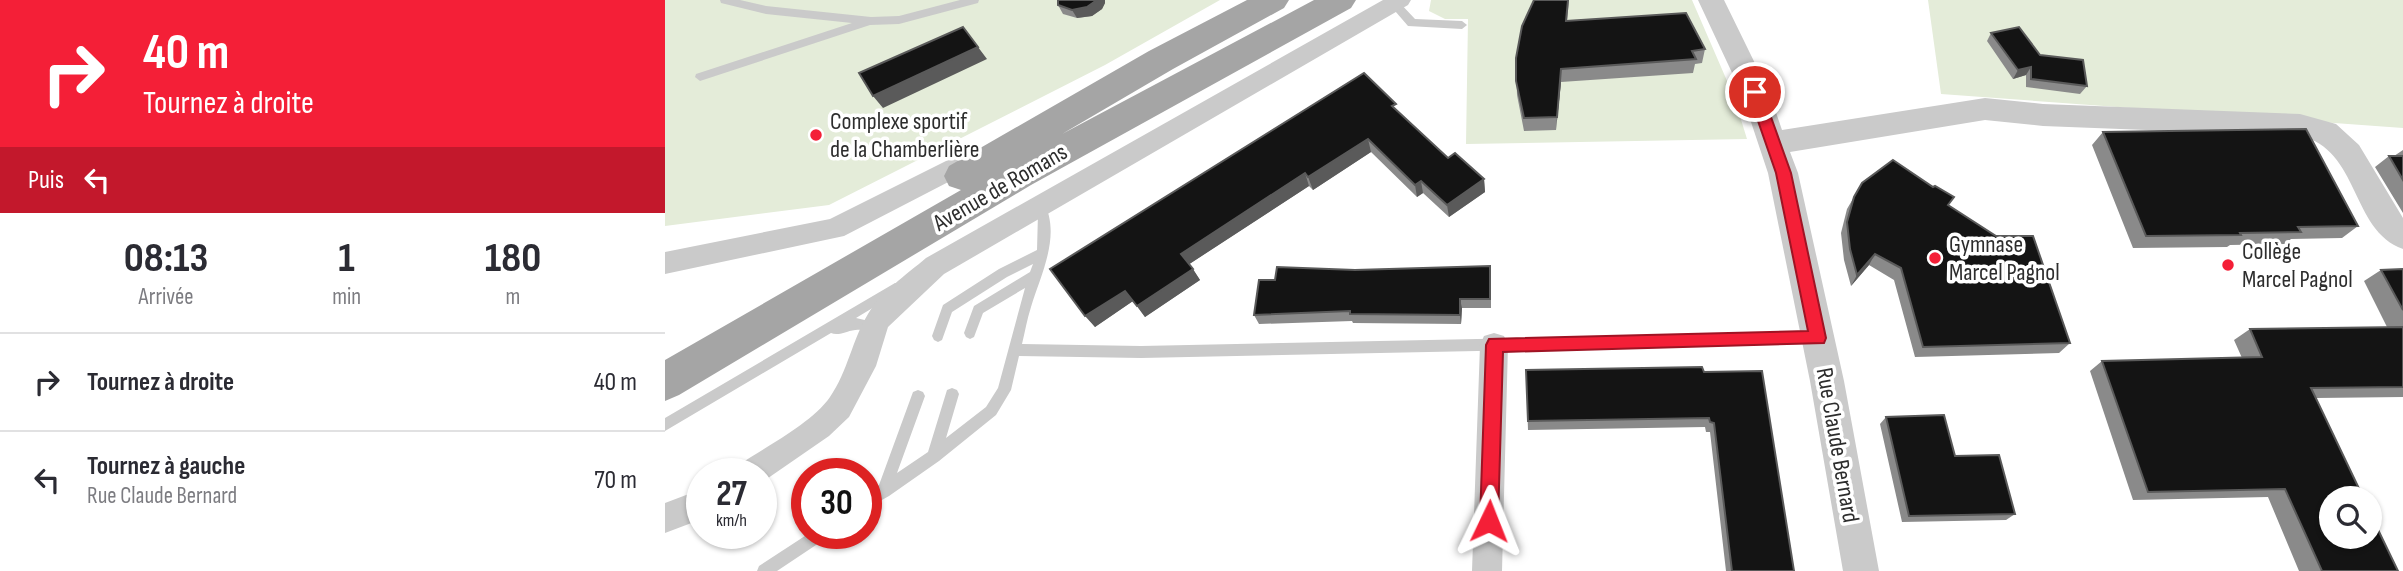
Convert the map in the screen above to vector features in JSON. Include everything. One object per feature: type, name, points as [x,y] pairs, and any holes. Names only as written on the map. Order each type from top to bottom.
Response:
[{"type":"main road","name":"Avenue de Romans","points":[[665,352],[1161,60],[1273,0]]},
{"type":"main road","name":"Avenue de Romans","points":[[665,382],[1018,175],[1340,0]]},
{"type":"street","name":"Rue Claude Bernard","points":[[1711,0],[1755,92],[1783,173],[1818,338],[1861,571]]},
{"type":"street","points":[[773,458],[819,427],[839,408],[862,366],[871,334],[895,301],[935,266],[1039,204],[1397,2]]},
{"type":"street","points":[[665,263],[835,229],[1161,60]]},
{"type":"street","points":[[1774,143],[1985,109],[2043,115],[2300,125],[2325,131],[2341,143],[2381,210],[2396,231],[2403,236]]},
{"type":"street","points":[[1487,571],[1495,345]]},
{"type":"street","points":[[665,518],[686,510]]},
{"type":"lane","points":[[725,0],[766,10],[871,21],[899,20],[974,0]]},
{"type":"lane","points":[[1397,2],[1412,23],[1462,25]]},
{"type":"lane","points":[[701,77],[871,21]]},
{"type":"lane","points":[[883,491],[934,456],[991,411],[1004,390],[1034,276],[1043,253],[1044,212],[1039,204]]},
{"type":"lane","points":[[938,336],[947,309],[1003,272],[1043,253]]},
{"type":"lane","points":[[665,425],[935,266]]},
{"type":"lane","points":[[970,333],[978,310],[1034,276]]},
{"type":"lane","points":[[814,335],[853,323],[865,325],[871,334]]},
{"type":"lane","points":[[1014,350],[1141,352],[1818,338]]},
{"type":"lane","points":[[934,456],[952,394]]},
{"type":"lane","points":[[883,491],[918,396]]},
{"type":"lane","points":[[764,571],[797,549]]},
{"type":"green space","name":"Complexe sportif de la Chamberlière","points":[[665,0],[1220,0],[1105,65],[829,205],[665,226]]},
{"type":"green space","points":[[1431,0],[1692,0],[1734,97],[1747,139],[1466,144],[1468,19],[1445,19],[1429,11]]},
{"type":"green space","points":[[1928,0],[2403,0],[2403,128],[1941,94]]},
{"type":"building","points":[[1058,0],[1097,0],[1087,7],[1072,10],[1058,5]]},
{"type":"building","points":[[1534,0],[1568,0],[1566,21],[1686,13],[1705,49],[1692,51],[1696,59],[1561,69],[1557,117],[1524,118],[1516,81],[1516,58],[1522,26]]},
{"type":"building","points":[[963,27],[978,47],[873,96],[859,73]]},
{"type":"building","points":[[2019,27],[2040,55],[2083,60],[2087,86],[2031,79],[2031,67],[2018,70],[1991,33]]},
{"type":"building","points":[[1364,73],[1396,104],[1392,106],[1448,158],[1455,153],[1484,179],[1447,205],[1421,181],[1415,185],[1368,139],[1308,177],[1305,173],[1181,254],[1193,269],[1137,306],[1125,291],[1085,316],[1050,269]]},
{"type":"building","points":[[2306,129],[2358,226],[2298,227],[2301,232],[2240,233],[2241,235],[2146,236],[2103,132]]},
{"type":"building","points":[[2389,156],[2403,156],[2403,180]]},
{"type":"building","name":"Gymnase Marcel Pagnol","points":[[1893,160],[1933,187],[1954,197],[1948,205],[1996,236],[2033,236],[2070,343],[1923,347],[1901,268],[1875,254],[1857,275],[1850,249],[1847,222],[1854,197],[1862,183]]},
{"type":"building","points":[[1490,266],[1490,299],[1460,299],[1460,315],[1350,314],[1350,311],[1254,315],[1259,280],[1275,280],[1277,267],[1355,270]]},
{"type":"building","points":[[2403,269],[2403,310],[2381,270]]},
{"type":"building","points":[[2403,327],[2403,387],[2311,388],[2358,486],[2319,486],[2319,549],[2382,549],[2382,538],[2398,571],[2322,571],[2285,489],[2148,492],[2102,361],[2262,357],[2250,329]]},
{"type":"building","points":[[1702,367],[1704,372],[1762,371],[1794,571],[1732,571],[1714,423],[1710,422],[1709,418],[1528,421],[1526,370]]},
{"type":"building","points":[[1944,415],[1955,456],[1999,455],[2015,514],[1909,516],[1886,417]]},
{"type":"place","name":"Complexe sportif de la Chamberlière","points":[[816,135]]},
{"type":"place","name":"Gymnase Marcel Pagnol","points":[[1935,258]]},
{"type":"place","name":"Collège Marcel Pagnol","points":[[2228,265]]},
{"type":"route","points":[[1489,521],[1495,345],[1818,338],[1783,173],[1755,92]]}]
